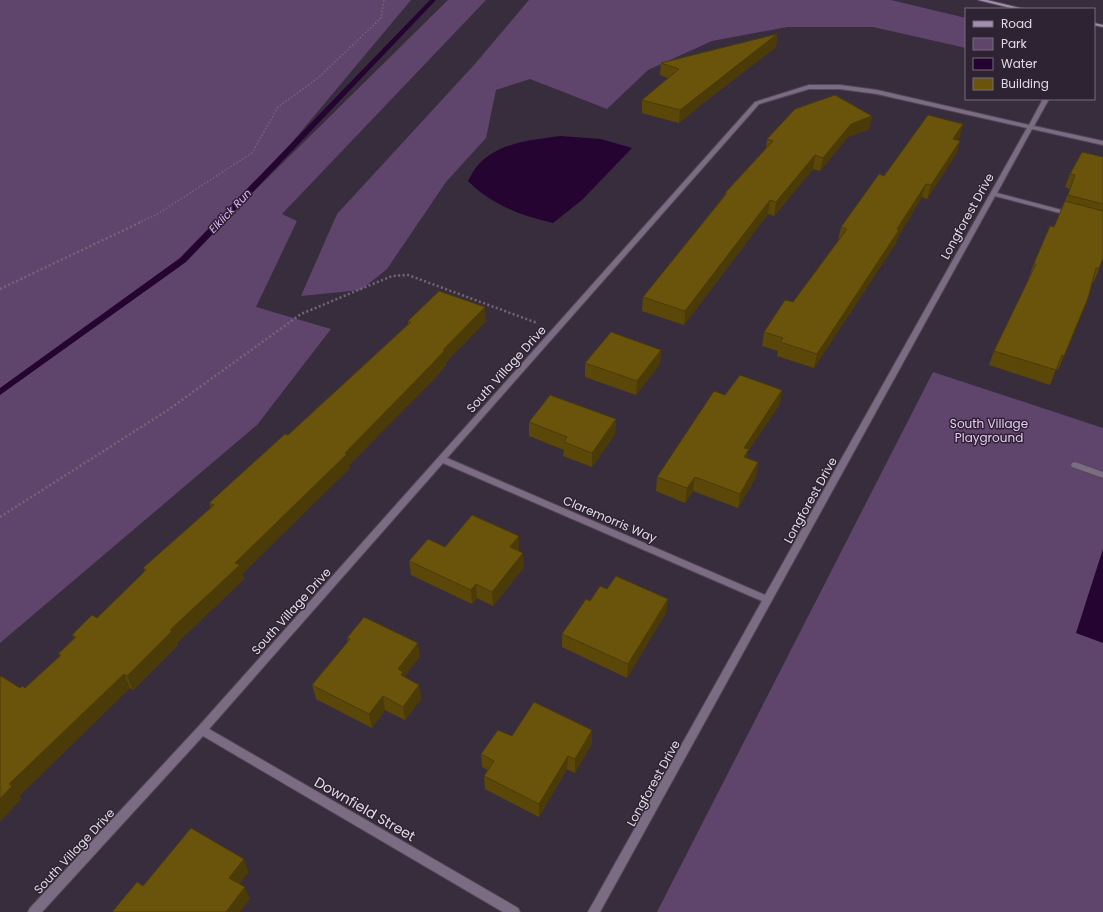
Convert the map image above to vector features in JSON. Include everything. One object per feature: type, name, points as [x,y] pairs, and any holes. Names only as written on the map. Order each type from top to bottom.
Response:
[{"type":"street","points":[[980,0],[1017,8]]},
{"type":"street","name":"South Village Drive","points":[[34,912],[202,730],[757,103],[810,87],[840,87],[878,92],[1103,143]]},
{"type":"street","name":"Longforest Drive","points":[[594,912],[1045,100]]},
{"type":"street","points":[[993,194],[1081,217]]},
{"type":"street","name":"Claremorris Way","points":[[442,459],[768,600]]},
{"type":"street","points":[[1075,465],[1103,475]]},
{"type":"street","name":"Downfield Street","points":[[202,730],[514,912]]},
{"type":"path","points":[[0,289],[156,215],[252,153],[278,107],[318,78],[381,18],[384,0]]},
{"type":"path","points":[[0,517],[168,410],[301,314],[392,276],[408,275],[556,330]]},
{"type":"green space","points":[[0,0],[411,0],[238,207],[448,0],[486,0],[282,214],[297,221],[256,307],[331,329],[257,425],[0,643]]},
{"type":"green space","points":[[529,0],[891,0],[965,18],[965,48],[873,27],[787,27],[712,41],[648,70],[607,109],[530,79],[496,90],[486,138],[446,182],[387,269],[361,290],[301,296],[337,214],[474,65]]},
{"type":"green space","name":"South Village Playground","points":[[933,372],[1103,428],[1103,912],[657,912]]},
{"type":"water","points":[[560,136],[601,139],[632,148],[582,200],[553,223],[518,213],[507,208],[487,197],[468,181],[478,165],[486,157],[496,151],[516,143]]},
{"type":"water","points":[[1103,549],[1103,643],[1076,633]]},
{"type":"building","points":[[777,34],[680,110],[642,100],[679,69],[661,63]]},
{"type":"building","points":[[835,95],[872,116],[851,124],[823,158],[815,155],[776,202],[770,200],[685,311],[643,297],[727,193],[725,193],[773,141],[767,139],[795,109]]},
{"type":"building","points":[[928,115],[963,124],[953,139],[960,141],[931,185],[926,184],[897,229],[899,230],[817,354],[780,342],[783,338],[764,332],[785,300],[793,302],[847,229],[841,227],[879,174],[884,176]]},
{"type":"building","points":[[1082,152],[1103,157],[1103,204],[1068,195],[1075,175],[1070,174]]},
{"type":"building","points":[[1065,201],[1103,211],[1103,258],[1099,268],[1096,268],[1088,298],[1064,356],[1062,355],[1056,370],[994,351],[1036,264],[1034,263],[1050,226],[1054,227]]},
{"type":"building","points":[[439,291],[485,307],[443,350],[445,350],[433,363],[345,453],[347,454],[235,563],[240,565],[170,630],[172,631],[127,676],[124,674],[9,784],[12,786],[0,799],[0,677],[1,676],[20,688],[22,686],[25,688],[61,655],[58,654],[76,637],[72,635],[92,615],[97,618],[146,570],[143,568],[214,505],[209,503],[285,434],[288,435],[411,322],[408,321]]},
{"type":"building","points":[[611,332],[661,350],[637,381],[585,363]]},
{"type":"building","points":[[740,375],[782,390],[744,448],[749,449],[744,457],[758,462],[740,494],[695,477],[687,488],[657,477],[714,391],[725,395]]},
{"type":"building","points":[[550,395],[616,419],[592,453],[564,442],[567,437],[529,422]]},
{"type":"building","points":[[472,515],[519,536],[510,547],[523,553],[492,592],[476,584],[471,590],[409,561],[428,539],[445,547]]},
{"type":"building","points":[[616,576],[668,599],[628,664],[562,634],[586,599],[590,601],[600,586],[607,589]]},
{"type":"building","points":[[364,617],[418,643],[398,669],[403,672],[401,675],[419,685],[403,707],[383,696],[369,714],[312,685],[350,639],[347,638]]},
{"type":"building","points":[[534,702],[592,730],[575,759],[568,756],[539,804],[484,776],[494,761],[481,754],[498,730],[512,736]]},
{"type":"building","points":[[191,828],[244,859],[229,878],[245,887],[226,912],[112,912],[137,882],[143,886]]},
{"type":"waterway","name":"Elklick Run","points":[[0,392],[183,260],[433,0]]}]
